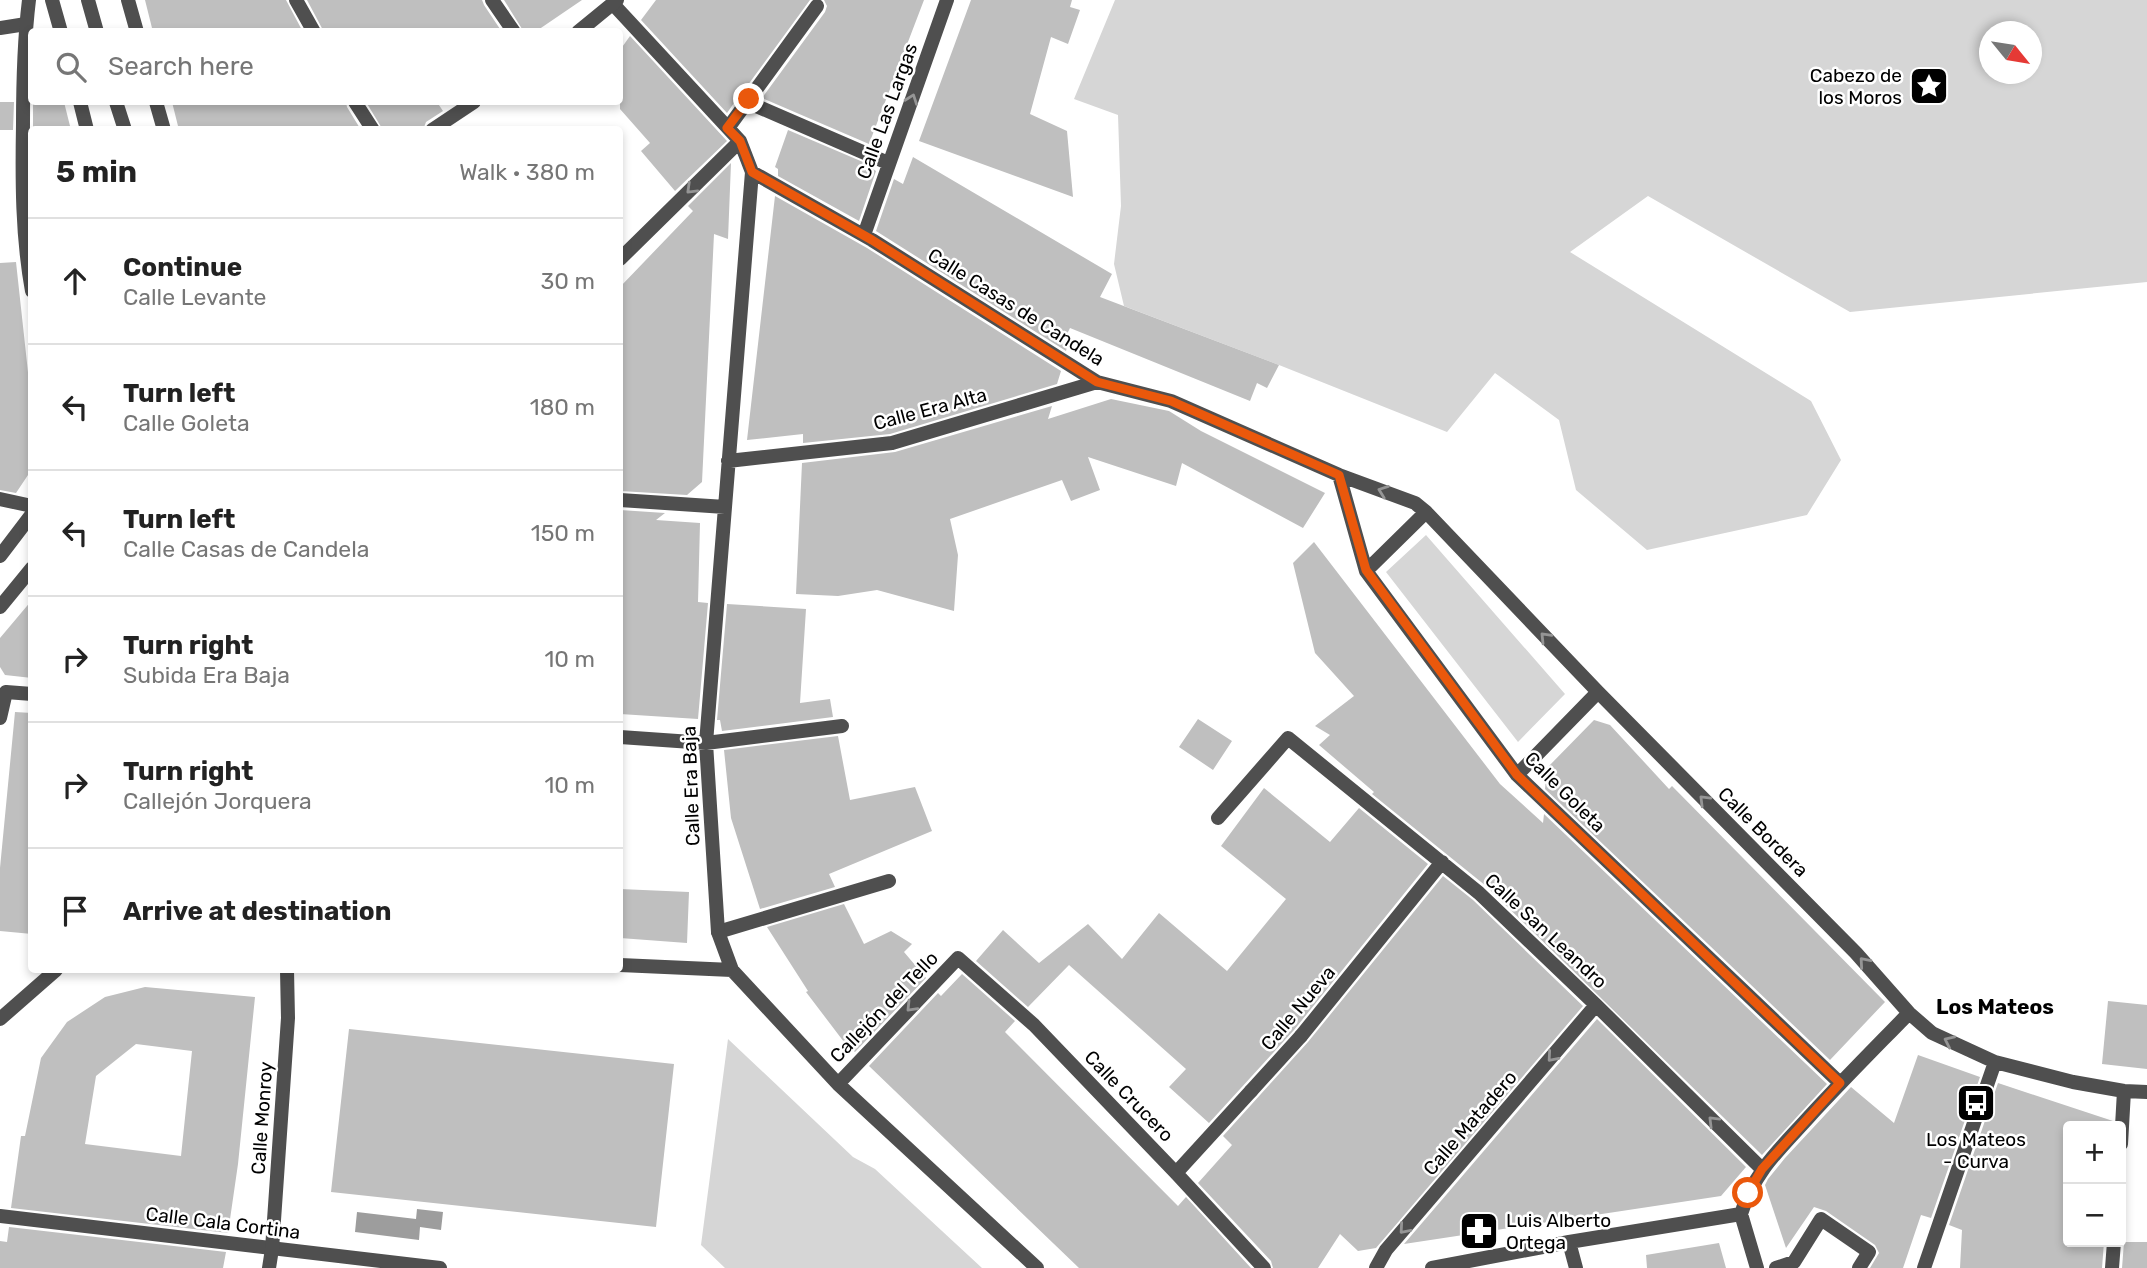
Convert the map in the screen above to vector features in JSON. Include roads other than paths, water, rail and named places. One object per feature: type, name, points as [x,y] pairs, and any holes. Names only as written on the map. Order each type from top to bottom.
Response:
[{"type":"street","points":[[28,270],[22,178],[29,0]]},
{"type":"street","points":[[52,0],[60,28]]},
{"type":"street","points":[[88,0],[96,28]]},
{"type":"street","points":[[128,0],[136,28]]},
{"type":"street","points":[[296,0],[312,28]]},
{"type":"street","points":[[492,0],[511,28]]},
{"type":"street","name":"Calle Las Largas","points":[[864,235],[947,0]]},
{"type":"street","points":[[583,28],[615,2],[740,141],[752,172]]},
{"type":"street","points":[[727,128],[817,6]]},
{"type":"street","points":[[0,28],[26,24]]},
{"type":"street","points":[[747,102],[888,163]]},
{"type":"street","points":[[81,105],[86,126]]},
{"type":"street","points":[[117,105],[124,126]]},
{"type":"street","points":[[157,105],[163,126]]},
{"type":"street","points":[[357,105],[370,126]]},
{"type":"street","points":[[438,126],[470,105]]},
{"type":"street","points":[[623,257],[740,141]]},
{"type":"street","name":"Calle Casas de Candela","points":[[752,172],[864,235],[1097,382],[1171,401],[1339,475],[1415,503],[1426,512]]},
{"type":"street","name":"Calle Era Baja","points":[[752,172],[706,743],[718,932],[732,971],[838,1084],[1037,1268]]},
{"type":"street","name":"Calle Era Alta","points":[[728,461],[891,443],[1097,382]]},
{"type":"street","name":"Calle Goleta","points":[[1339,475],[1366,570],[1517,775],[1840,1083]]},
{"type":"street","points":[[0,499],[28,505]]},
{"type":"street","points":[[623,500],[725,508]]},
{"type":"street","points":[[1366,570],[1426,512]]},
{"type":"street","name":"Calle Bordera","points":[[1426,512],[1931,1033],[1995,1062],[2073,1082],[2147,1092]]},
{"type":"street","points":[[0,556],[28,519]]},
{"type":"street","points":[[0,607],[28,573]]},
{"type":"street","points":[[0,718],[3,690],[28,693]]},
{"type":"street","points":[[1517,775],[1598,692]]},
{"type":"street","points":[[623,737],[706,743],[842,726]]},
{"type":"street","name":"Calle San Leandro","points":[[1218,818],[1288,738],[1479,893],[1762,1169]]},
{"type":"street","name":"Calle Nueva","points":[[1176,1173],[1301,1036],[1442,862]]},
{"type":"street","points":[[718,932],[890,881]]},
{"type":"street","name":"Callejón del Tello","points":[[838,1084],[958,958]]},
{"type":"street","name":"Calle Crucero","points":[[958,958],[1034,1025],[1264,1268]]},
{"type":"street","points":[[623,965],[732,971]]},
{"type":"street","points":[[0,1019],[53,973]]},
{"type":"street","name":"Calle Monroy","points":[[269,1268],[288,1018],[287,973]]},
{"type":"street","name":"Calle Matadero","points":[[1376,1268],[1386,1250],[1596,1005]]},
{"type":"street","points":[[1757,1268],[1741,1214],[1748,1193],[1762,1169],[1840,1083],[1909,1013]]},
{"type":"street","points":[[1924,1268],[1995,1062]]},
{"type":"street","points":[[2122,1121],[2124,1091]]},
{"type":"street","points":[[1432,1268],[1741,1214]]},
{"type":"street","name":"Calle Cala Cortina","points":[[0,1216],[440,1268]]},
{"type":"street","points":[[1776,1268],[1794,1262],[1821,1219],[1869,1252],[1859,1268]]},
{"type":"street","points":[[1569,1242],[1576,1268]]},
{"type":"street","points":[[2112,1268],[2114,1247]]},
{"type":"place","name":"Cabezo de los Moros","points":[[1929,86]]},
{"type":"place","name":"Los Mateos - Curva","points":[[1976,1103]]},
{"type":"place","name":"Luis Alberto Ortega","points":[[1479,1231]]},
{"type":"district","name":"Los Mateos","points":[[1995,1006]]}]
